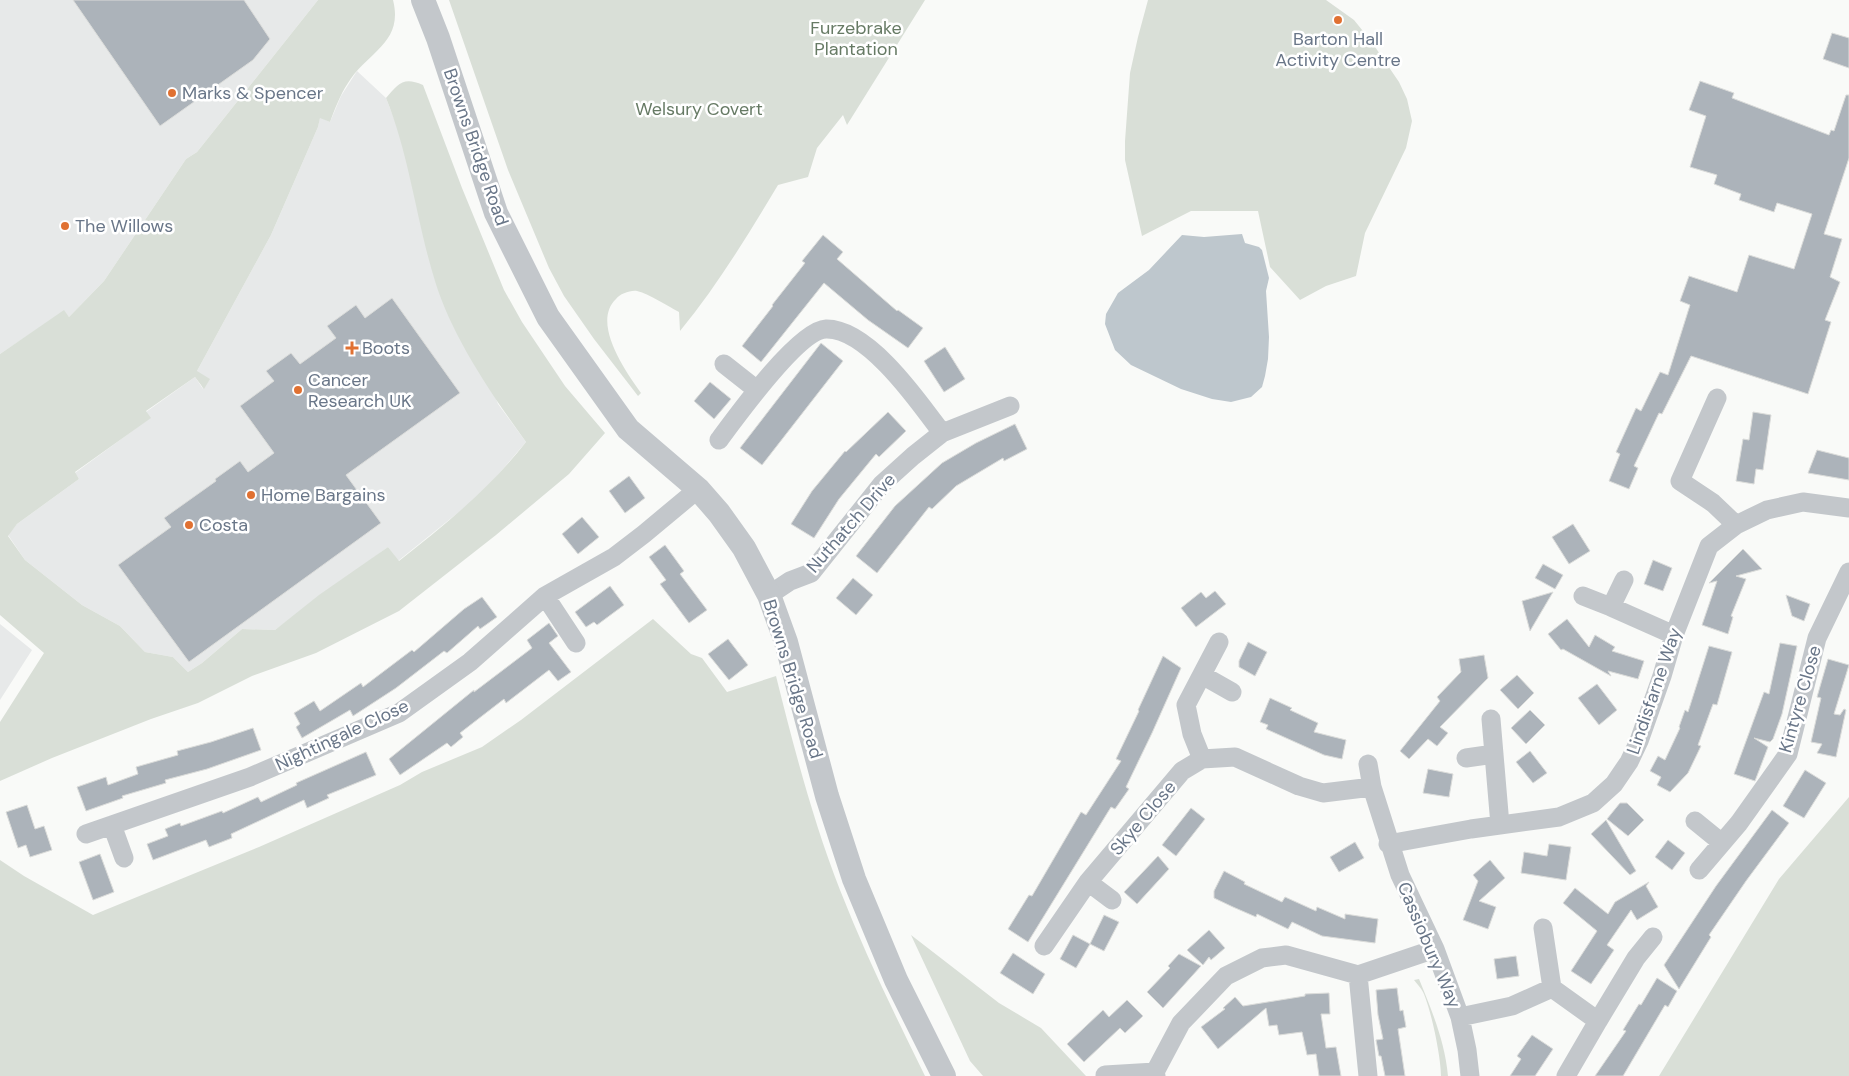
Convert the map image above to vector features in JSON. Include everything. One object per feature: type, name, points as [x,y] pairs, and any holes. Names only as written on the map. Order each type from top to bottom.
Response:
[{"type":"street","name":"Browns Bridge Road","points":[[423,0],[438,38],[496,214],[548,317],[628,429],[698,489],[733,532],[769,595],[786,642],[822,778],[854,879],[900,988],[944,1076]]},
{"type":"street","points":[[719,440],[758,390],[808,336],[825,329],[848,333],[877,355],[902,381],[942,433]]},
{"type":"street","points":[[724,364],[758,390]]},
{"type":"street","points":[[1717,398],[1680,481],[1713,503],[1736,525]]},
{"type":"street","name":"Nuthatch Drive","points":[[769,595],[790,581],[811,573],[882,484],[942,433],[1010,406]]},
{"type":"street","name":"Nightingale Close","points":[[86,834],[250,778],[399,712],[470,662],[545,596],[614,557],[698,489]]},
{"type":"street","name":"Lindisfarne Way","points":[[1388,844],[1500,824],[1559,817],[1593,803],[1614,784],[1629,762],[1639,741],[1674,635],[1709,546],[1736,525],[1767,510],[1803,502],[1849,508]]},
{"type":"street","name":"Kintyre Close","points":[[1699,870],[1739,823],[1788,754],[1817,638],[1849,572]]},
{"type":"street","points":[[1611,608],[1624,580]]},
{"type":"street","points":[[545,596],[576,642]]},
{"type":"street","points":[[1583,596],[1674,635]]},
{"type":"street","points":[[1202,759],[1192,734],[1186,705],[1219,642]]},
{"type":"street","points":[[1202,675],[1232,692]]},
{"type":"street","points":[[1490,719],[1500,824]]},
{"type":"street","points":[[1466,758],[1494,754]]},
{"type":"street","name":"Skye Close","points":[[1044,946],[1088,882],[1182,771],[1202,759],[1235,757],[1299,786],[1323,793],[1372,787]]},
{"type":"street","points":[[1368,764],[1372,787],[1388,844]]},
{"type":"street","points":[[1696,820],[1722,843]]},
{"type":"street","points":[[112,825],[124,858]]},
{"type":"street","name":"Cassiobury Way","points":[[1388,844],[1400,875],[1435,949],[1460,1017],[1470,1076]]},
{"type":"street","points":[[1088,882],[1112,900]]},
{"type":"street","points":[[1543,928],[1552,988],[1598,1020]]},
{"type":"street","points":[[1566,1076],[1636,958],[1653,937]]},
{"type":"street","points":[[1105,1075],[1156,1074],[1181,1023],[1226,976],[1262,958],[1286,955],[1358,975],[1435,949]]},
{"type":"street","points":[[1358,975],[1368,1076]]},
{"type":"street","points":[[1460,1017],[1512,1006],[1552,988]]},
{"type":"shaded area","name":"The Willows","points":[[0,0],[318,0],[197,152],[186,159],[104,281],[69,317],[64,311],[0,354]]},
{"type":"shaded area","points":[[357,71],[386,98],[498,404],[526,442],[491,483],[470,503],[398,561],[388,547],[275,630],[242,629],[202,663],[188,672],[173,657],[145,652],[120,626],[82,605],[25,560],[8,535],[17,524],[79,479],[75,473],[150,418],[146,412],[195,377],[203,389],[197,371],[271,235],[318,127],[320,117],[330,122],[341,96]]},
{"type":"shaded area","points":[[1242,234],[1245,243],[1259,247],[1262,250],[1269,278],[1266,291],[1269,337],[1268,359],[1262,387],[1251,397],[1231,402],[1212,399],[1181,389],[1131,365],[1115,350],[1105,324],[1106,314],[1118,293],[1149,270],[1182,235],[1204,237]]},
{"type":"shaded area","points":[[0,624],[32,650],[0,700]]},
{"type":"green space","points":[[318,0],[393,0],[395,15],[393,27],[389,37],[382,46],[356,72],[348,83],[330,122],[320,118],[318,127],[271,235],[197,371],[210,379],[204,389],[195,377],[146,411],[151,418],[75,472],[79,479],[17,524],[8,536],[25,560],[82,605],[120,626],[145,652],[173,657],[188,672],[202,663],[242,629],[275,630],[319,595],[388,547],[399,561],[482,491],[512,459],[526,442],[500,405],[462,344],[442,302],[428,258],[401,143],[386,98],[398,85],[406,81],[423,85],[462,188],[504,290],[522,322],[565,386],[605,433],[569,474],[496,535],[399,611],[316,653],[252,676],[198,703],[151,719],[52,758],[0,781],[0,722],[44,653],[0,615],[0,354],[64,310],[69,317],[104,281],[186,159],[197,152]]},
{"type":"green space","points":[[449,0],[925,0],[847,125],[843,115],[817,148],[808,177],[778,185],[744,241],[694,314],[680,331],[679,312],[653,297],[634,291],[623,294],[616,299],[609,309],[607,321],[609,334],[627,373],[641,393],[638,396],[564,296],[549,268],[508,170]]},
{"type":"green space","points":[[1148,0],[1326,0],[1354,20],[1371,41],[1399,82],[1407,99],[1412,121],[1406,148],[1365,233],[1356,276],[1326,286],[1300,300],[1270,267],[1258,211],[1191,211],[1142,236],[1125,160],[1125,141],[1130,73]]},
{"type":"green space","points":[[653,619],[691,654],[702,658],[727,692],[776,676],[805,784],[830,864],[870,961],[925,1076],[0,1076],[0,860],[24,876],[93,915],[259,847],[400,785],[422,772],[482,747],[521,720]]},
{"type":"green space","points":[[1849,797],[1849,1076],[1659,1076],[1779,879]]},
{"type":"green space","points":[[911,935],[999,1003],[1041,1028],[1086,1076],[983,1076],[970,1061]]},
{"type":"green space","points":[[1419,979],[1441,1039],[1448,1076],[1441,1076],[1429,1010],[1423,992],[1414,980]]},
{"type":"building","name":"Marks & Spencer","points":[[73,0],[244,0],[270,39],[253,60],[160,126]]},
{"type":"building","points":[[1832,33],[1849,38],[1849,68],[1823,59]]},
{"type":"building","points":[[1700,81],[1734,93],[1732,98],[1829,135],[1831,130],[1834,131],[1846,95],[1849,95],[1849,158],[1824,234],[1842,239],[1830,277],[1840,282],[1825,320],[1831,322],[1808,394],[1691,356],[1662,414],[1659,413],[1634,466],[1638,468],[1629,489],[1609,481],[1620,454],[1616,452],[1636,408],[1641,411],[1660,372],[1668,375],[1690,305],[1680,301],[1689,276],[1737,292],[1749,255],[1794,269],[1812,214],[1777,203],[1774,212],[1739,200],[1741,194],[1714,184],[1717,175],[1690,167],[1706,116],[1689,110]]},
{"type":"building","points":[[823,235],[843,252],[837,259],[897,311],[923,328],[908,348],[868,320],[824,283],[761,362],[742,346],[805,263],[802,261]]},
{"type":"building","points":[[392,298],[460,393],[346,475],[381,523],[189,662],[118,565],[171,527],[164,518],[216,481],[215,479],[240,461],[248,472],[274,453],[240,406],[274,381],[266,371],[291,353],[300,364],[336,338],[327,326],[356,305],[365,318]]},
{"type":"building","points":[[821,343],[843,361],[762,465],[740,448]]},
{"type":"building","points":[[945,347],[965,379],[944,392],[924,361]]},
{"type":"building","points":[[710,382],[731,399],[714,419],[694,401]]},
{"type":"building","points":[[888,412],[906,431],[879,457],[876,454],[839,499],[814,538],[791,524],[812,491],[845,451]]},
{"type":"building","points":[[1753,412],[1771,415],[1763,470],[1756,469],[1754,484],[1736,481],[1743,439],[1749,440]]},
{"type":"building","points":[[1015,424],[1027,449],[1004,461],[1003,458],[956,486],[932,509],[929,507],[877,573],[856,556],[895,506],[942,463],[976,443]]},
{"type":"building","points":[[1817,450],[1849,458],[1849,480],[1808,473]]},
{"type":"building","points":[[629,476],[645,498],[625,513],[609,491]]},
{"type":"building","points":[[582,517],[599,537],[578,554],[562,534]]},
{"type":"building","points":[[1573,524],[1590,551],[1569,564],[1552,537]]},
{"type":"building","points":[[665,545],[684,571],[680,574],[707,610],[689,623],[660,584],[666,580],[649,557]]},
{"type":"building","points":[[1743,549],[1762,569],[1736,576],[1746,579],[1731,616],[1733,617],[1728,634],[1702,625],[1717,581],[1709,583]]},
{"type":"building","points":[[1653,560],[1672,568],[1663,591],[1644,584]]},
{"type":"building","points":[[1543,564],[1563,575],[1555,589],[1535,578]]},
{"type":"building","points":[[853,578],[873,595],[856,615],[836,598]]},
{"type":"building","points":[[610,586],[624,605],[597,625],[594,622],[586,627],[575,612]]},
{"type":"building","points":[[1215,591],[1226,604],[1196,627],[1181,608],[1201,592],[1206,598]]},
{"type":"building","points":[[1553,592],[1530,631],[1522,601]]},
{"type":"building","points":[[1786,595],[1810,604],[1804,621],[1792,616]]},
{"type":"building","points":[[482,597],[497,617],[480,629],[478,626],[447,653],[444,651],[396,688],[353,716],[350,710],[302,738],[296,727],[300,724],[294,713],[314,701],[320,711],[361,683],[363,687],[412,650],[414,652],[464,609]]},
{"type":"building","points":[[1567,619],[1589,647],[1595,635],[1615,647],[1612,651],[1644,661],[1638,679],[1608,671],[1611,676],[1563,649],[1561,650],[1548,634]]},
{"type":"building","points":[[549,623],[558,636],[549,643],[571,672],[558,681],[549,670],[506,703],[504,699],[460,733],[463,737],[451,747],[447,743],[400,775],[389,759],[474,690],[474,692],[532,648],[527,640]]},
{"type":"building","points":[[728,639],[748,665],[729,680],[708,654]]},
{"type":"building","points":[[1248,642],[1267,652],[1255,676],[1239,667],[1239,661]]},
{"type":"building","points":[[1780,643],[1797,646],[1782,714],[1773,739],[1770,742],[1754,738],[1768,747],[1755,781],[1734,774],[1764,692],[1769,694]]},
{"type":"building","points":[[1709,646],[1732,652],[1717,705],[1713,704],[1698,745],[1701,746],[1688,773],[1670,792],[1657,785],[1661,777],[1650,771],[1658,756],[1665,760],[1680,728],[1685,710],[1688,712]]},
{"type":"building","points":[[1484,655],[1488,678],[1440,727],[1448,733],[1437,746],[1428,739],[1409,759],[1400,751],[1440,701],[1437,697],[1461,672],[1459,659]]},
{"type":"building","points":[[1163,656],[1181,668],[1126,787],[1129,789],[1115,809],[1111,807],[1028,942],[1008,929],[1029,895],[1032,896],[1081,812],[1086,815],[1121,761],[1116,759]]},
{"type":"building","points":[[1828,659],[1849,665],[1834,714],[1840,715],[1844,709],[1846,710],[1836,757],[1817,753],[1822,744],[1811,742],[1821,698],[1817,697]]},
{"type":"building","points":[[1517,675],[1534,693],[1518,709],[1500,690]]},
{"type":"building","points":[[1597,684],[1617,710],[1599,725],[1578,698]]},
{"type":"building","points":[[1270,698],[1318,723],[1314,732],[1346,740],[1342,759],[1324,755],[1266,729],[1268,725],[1260,722]]},
{"type":"building","points":[[1530,710],[1545,725],[1526,744],[1511,728]]},
{"type":"building","points":[[253,728],[261,750],[207,769],[165,780],[166,783],[122,796],[123,798],[86,811],[77,787],[106,777],[108,785],[138,774],[136,767],[178,755],[177,751]]},
{"type":"building","points":[[1530,751],[1547,773],[1533,783],[1516,762]]},
{"type":"building","points":[[366,752],[376,775],[327,795],[329,798],[307,808],[304,800],[231,834],[232,838],[209,847],[206,840],[153,860],[147,844],[168,836],[165,829],[180,823],[181,826],[222,811],[223,813],[258,797],[261,802],[297,785],[296,783]]},
{"type":"building","points":[[1428,769],[1453,774],[1449,797],[1423,793]]},
{"type":"building","points":[[1805,770],[1826,783],[1804,818],[1783,806]]},
{"type":"building","points":[[1620,803],[1627,803],[1644,820],[1628,836],[1607,819]]},
{"type":"building","points":[[27,805],[35,829],[44,826],[52,850],[30,857],[26,845],[18,848],[6,812]]},
{"type":"building","points":[[1191,808],[1205,819],[1176,856],[1162,845]]},
{"type":"building","points":[[1772,810],[1789,823],[1709,935],[1711,937],[1679,989],[1664,965],[1716,886]]},
{"type":"building","points":[[1606,820],[1636,871],[1630,875],[1591,834]]},
{"type":"building","points":[[1668,840],[1685,853],[1672,870],[1655,857]]},
{"type":"building","points":[[1355,842],[1364,858],[1339,872],[1330,857]]},
{"type":"building","points":[[1549,844],[1571,847],[1566,880],[1521,873],[1524,852],[1547,856]]},
{"type":"building","points":[[100,854],[114,892],[93,900],[79,862]]},
{"type":"building","points":[[1158,856],[1169,869],[1137,904],[1124,892]]},
{"type":"building","points":[[1490,860],[1505,878],[1479,901],[1496,907],[1488,929],[1463,920],[1478,881],[1473,875]]},
{"type":"building","points":[[1224,871],[1245,882],[1244,884],[1282,902],[1285,897],[1316,911],[1317,907],[1345,919],[1345,914],[1378,919],[1375,943],[1322,936],[1292,922],[1288,929],[1257,914],[1256,917],[1214,898],[1214,891]]},
{"type":"building","points":[[1649,882],[1646,886],[1658,907],[1637,920],[1631,910],[1607,945],[1614,950],[1591,984],[1571,971],[1597,931],[1563,903],[1575,888],[1608,914],[1615,902]]},
{"type":"building","points":[[1104,915],[1119,922],[1104,951],[1090,944]]},
{"type":"building","points":[[1209,930],[1225,948],[1211,960],[1209,957],[1203,965],[1187,950]]},
{"type":"building","points":[[1073,935],[1090,944],[1076,968],[1060,959]]},
{"type":"building","points":[[1013,953],[1045,974],[1033,994],[1000,973]]},
{"type":"building","points":[[1179,954],[1201,966],[1163,1008],[1147,992],[1170,968],[1168,966]]},
{"type":"building","points":[[1516,956],[1519,976],[1497,979],[1494,959]]},
{"type":"building","points":[[1657,978],[1677,991],[1668,1007],[1665,1005],[1623,1076],[1595,1076],[1626,1031],[1623,1030]]},
{"type":"building","points":[[1397,988],[1400,1011],[1403,1010],[1406,1027],[1398,1029],[1405,1076],[1385,1076],[1376,1040],[1383,1039],[1378,1015],[1376,990]]},
{"type":"building","points":[[1329,993],[1330,1014],[1321,1014],[1326,1048],[1336,1047],[1341,1076],[1319,1076],[1316,1054],[1307,1055],[1302,1032],[1279,1035],[1277,1025],[1269,1026],[1266,1008],[1218,1049],[1201,1027],[1225,1009],[1223,1008],[1235,997],[1243,1006],[1305,996],[1305,994]]},
{"type":"building","points":[[1127,1000],[1143,1016],[1125,1033],[1120,1028],[1084,1062],[1067,1044],[1103,1010],[1109,1017]]},
{"type":"building","points":[[1532,1035],[1553,1049],[1535,1076],[1510,1076],[1521,1059],[1517,1056]]},
{"type":"place","name":"Barton Hall Activity Centre","points":[[1338,20]]},
{"type":"place","name":"Marks & Spencer","points":[[172,93]]},
{"type":"place","name":"The Willows","points":[[65,226]]},
{"type":"place","name":"Boots","points":[[352,348]]},
{"type":"place","name":"Cancer Research UK","points":[[298,390]]},
{"type":"place","name":"Home Bargains","points":[[251,495]]},
{"type":"place","name":"Costa","points":[[189,525]]},
{"type":"park label","name":"Furzebrake Plantation","points":[[856,38]]},
{"type":"park label","name":"Welsury Covert","points":[[699,109]]}]
